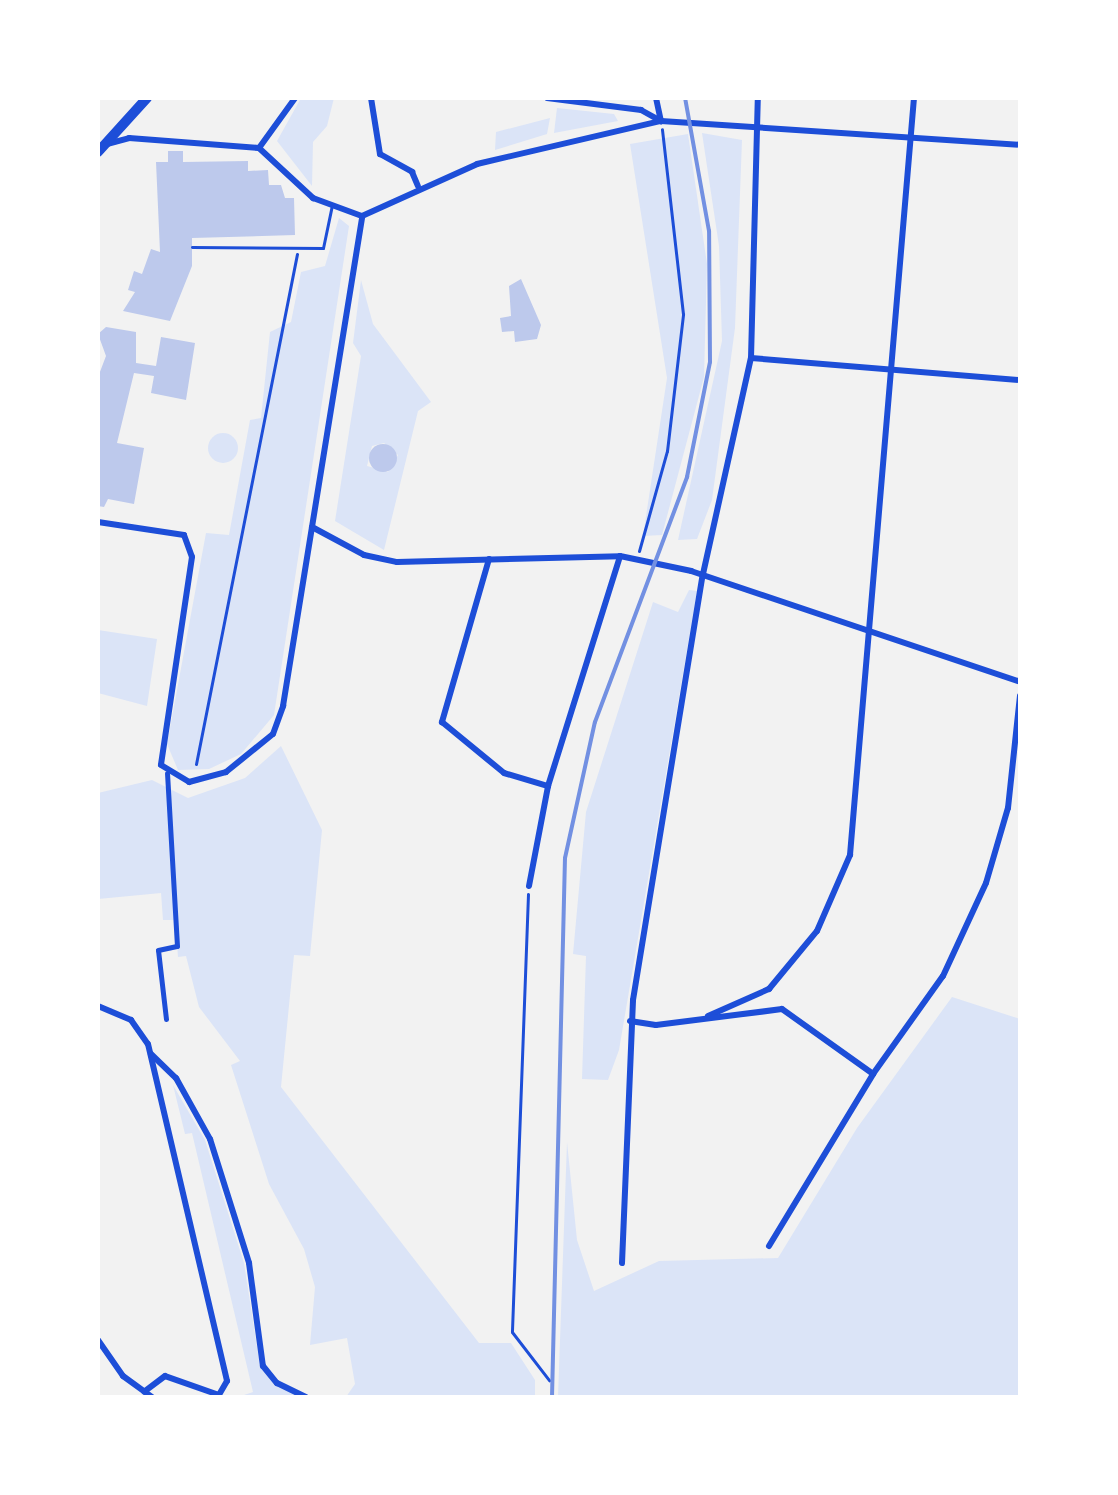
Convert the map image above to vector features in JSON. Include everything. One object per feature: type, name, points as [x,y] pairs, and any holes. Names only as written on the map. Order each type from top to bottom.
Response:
[{"type":"main road","points":[[101,149],[147,98]]},
{"type":"street","points":[[259,148],[295,98]]},
{"type":"street","points":[[371,98],[380,154],[412,172],[418,186]]},
{"type":"street","points":[[547,98],[641,110],[661,121]]},
{"type":"street","points":[[656,98],[661,121]]},
{"type":"street","points":[[622,1263],[630,1021],[703,574],[751,358],[758,98]]},
{"type":"street","points":[[708,1016],[769,989],[817,931],[850,855],[895,371],[914,98]]},
{"type":"street","points":[[101,149],[129,138],[259,148],[313,198],[362,216],[418,186],[477,164],[661,121],[1020,145]]},
{"type":"street","points":[[167,773],[189,782],[214,777],[273,734],[312,527],[362,216]]},
{"type":"street","points":[[751,358],[1020,380]]},
{"type":"street","points":[[98,522],[184,535],[192,557],[160,754],[167,773],[177,946],[158,950],[166,1019]]},
{"type":"street","points":[[312,527],[378,560],[620,556],[637,559],[703,574],[1020,682]]},
{"type":"street","points":[[529,886],[548,786],[620,556]]},
{"type":"street","points":[[489,559],[483,599],[441,712],[448,731],[480,756],[525,783],[548,786]]},
{"type":"street","points":[[769,1246],[873,1074],[943,976],[986,883],[1008,808],[1020,696]]},
{"type":"street","points":[[98,1006],[131,1020],[151,1054],[176,1078],[210,1139],[249,1263],[263,1366],[277,1383],[306,1397]]},
{"type":"street","points":[[630,1021],[656,1025],[782,1009],[873,1074]]},
{"type":"street","points":[[144,1392],[165,1376],[219,1395],[227,1381],[151,1054]]},
{"type":"street","points":[[98,1340],[152,1397]]},
{"type":"lane","points":[[192,247],[323,248],[332,205]]},
{"type":"path","points":[[637,559],[667,451],[683,314],[661,121]]},
{"type":"path","points":[[196,764],[298,248]]},
{"type":"path","points":[[529,886],[512,1332],[549,1380]]},
{"type":"shaded area","points":[[301,98],[334,98],[327,126],[313,142],[312,186],[277,141]]},
{"type":"shaded area","points":[[557,108],[614,114],[618,121],[554,133]]},
{"type":"shaded area","points":[[550,118],[547,134],[495,150],[496,132]]},
{"type":"shaded area","points":[[702,133],[742,140],[735,328],[712,500],[697,539],[678,540],[722,341],[719,246]]},
{"type":"shaded area","points":[[688,134],[707,264],[704,377],[662,535],[643,536],[667,378],[630,144]]},
{"type":"shaded area","points":[[339,218],[349,226],[274,715],[241,754],[209,769],[178,770],[167,744],[206,533],[229,535],[250,420],[261,418],[270,332],[291,322],[301,272],[325,266]]},
{"type":"shaded area","points":[[361,280],[373,324],[431,402],[418,411],[384,550],[335,521],[361,356],[353,343]],"holes":[[[384,443],[398,455],[388,472],[367,466],[372,446]]]},
{"type":"shaded area","points":[[223,433],[234,437],[238,448],[234,459],[223,463],[212,459],[208,448],[212,437]]},
{"type":"shaded area","points":[[689,590],[697,591],[619,1050],[608,1080],[582,1079],[586,956],[573,954],[586,812],[653,602],[678,612]]},
{"type":"shaded area","points":[[98,630],[157,639],[147,706],[98,693]]},
{"type":"shaded area","points":[[281,746],[322,830],[310,956],[294,955],[281,1087],[479,1343],[511,1343],[535,1380],[535,1397],[346,1397],[355,1384],[347,1338],[310,1345],[315,1287],[304,1249],[269,1184],[231,1065],[240,1061],[199,1007],[186,956],[178,957],[175,920],[163,920],[161,893],[98,899],[98,793],[152,780],[188,798],[245,778]]},
{"type":"shaded area","points":[[952,997],[1020,1019],[1020,1397],[558,1397],[567,1142],[577,1240],[594,1291],[659,1261],[778,1258],[857,1128]]},
{"type":"shaded area","points":[[173,1085],[205,1140],[244,1263],[260,1366],[297,1397],[238,1397],[253,1392],[192,1133],[185,1134]]},
{"type":"building","points":[[168,151],[183,151],[183,162],[248,161],[248,171],[268,170],[269,185],[281,185],[285,198],[294,198],[295,235],[192,238],[192,266],[170,321],[123,311],[135,292],[128,290],[134,271],[142,274],[151,249],[160,252],[156,162],[168,162]]},
{"type":"building","points":[[521,279],[541,325],[537,339],[515,342],[514,331],[502,332],[500,318],[511,316],[509,286]]},
{"type":"building","points":[[106,327],[136,332],[136,363],[156,366],[161,337],[195,343],[186,400],[151,393],[154,376],[134,373],[117,443],[144,448],[134,504],[108,499],[104,507],[98,506],[98,377],[106,356],[98,334]]},
{"type":"building","points":[[383,444],[393,448],[397,458],[393,468],[383,472],[373,468],[369,458],[373,448]]},
{"type":"railway","points":[[552,1397],[565,858],[595,722],[687,477],[710,362],[709,231],[685,98]]}]
